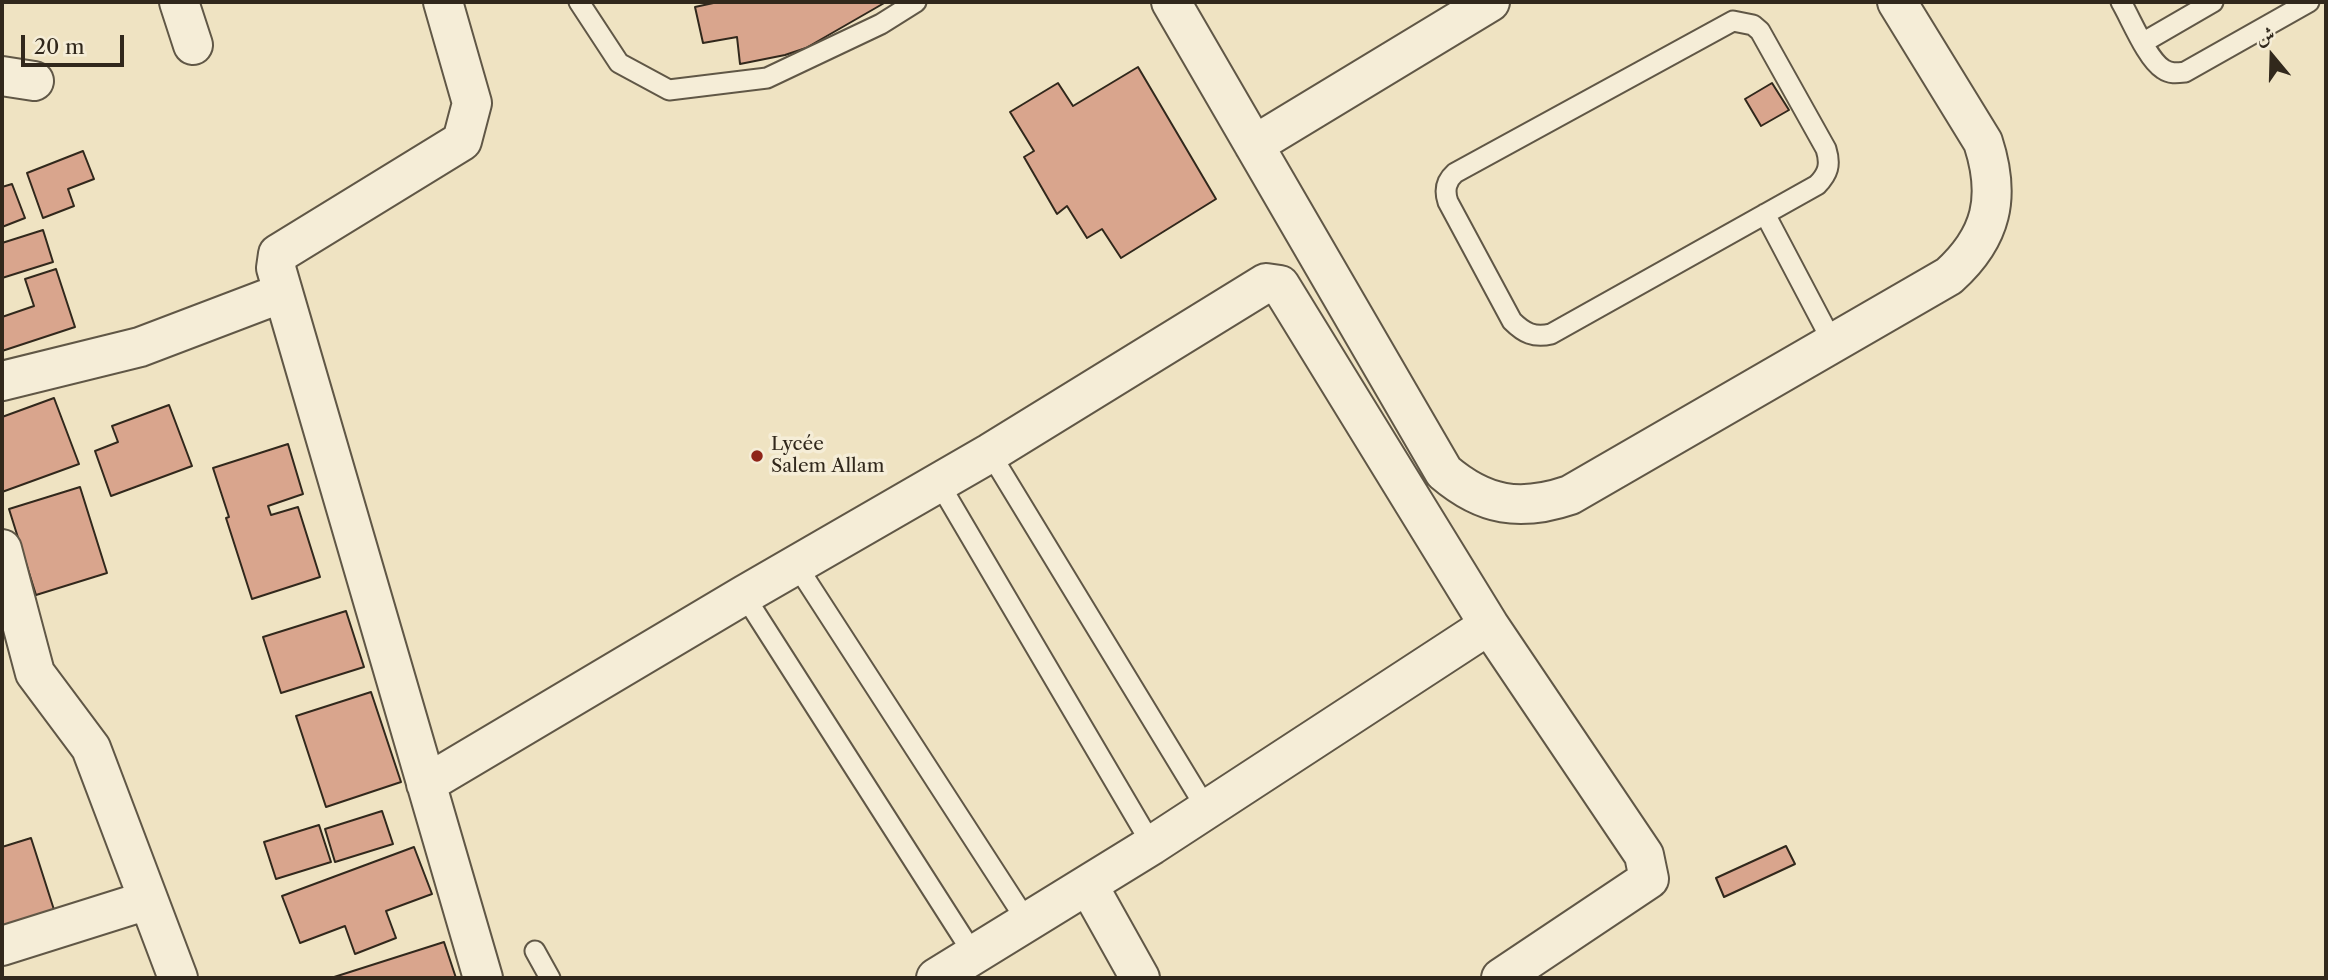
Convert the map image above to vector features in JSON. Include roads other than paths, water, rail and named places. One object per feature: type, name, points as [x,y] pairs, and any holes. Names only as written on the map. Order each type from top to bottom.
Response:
[{"type":"street","points":[[179,2],[193,45]]},
{"type":"street","points":[[443,2],[472,103],[462,141],[278,254],[276,268],[483,978]]},
{"type":"street","points":[[1171,2],[1444,472],[1461,486],[1480,496],[1501,503],[1524,505],[1548,502],[1570,495],[1949,276],[1976,247],[1991,209],[1993,186],[1983,142],[1897,2]]},
{"type":"street","points":[[1254,145],[1490,2]]},
{"type":"street","points":[[426,784],[990,453],[1266,283],[1280,285],[1489,625],[1644,855],[1649,879],[1501,978]]},
{"type":"street","points":[[2,381],[139,347],[282,293]]},
{"type":"street","points":[[2,550],[35,673],[91,747],[178,978]]},
{"type":"street","points":[[936,978],[1152,845],[1489,625]]},
{"type":"street","points":[[1088,885],[1140,978]]},
{"type":"street","points":[[2,946],[148,900]]},
{"type":"lane","points":[[579,2],[619,64],[669,90],[766,78],[881,24],[916,2]]},
{"type":"lane","points":[[2121,2],[2161,68],[2177,73],[2185,72],[2309,2]]},
{"type":"lane","points":[[2144,42],[2213,2]]},
{"type":"lane","points":[[1743,21],[1760,31],[1826,149],[1829,159],[1829,169],[1817,185],[1765,214],[1551,334],[1540,336],[1529,334],[1512,321],[1446,194],[1449,178],[1455,173],[1724,24],[1743,21]]},
{"type":"lane","points":[[1765,214],[1833,343]]},
{"type":"lane","points":[[990,453],[1206,808]]},
{"type":"lane","points":[[939,483],[1152,845]]},
{"type":"lane","points":[[797,566],[1028,923]]},
{"type":"lane","points":[[744,595],[975,955]]},
{"type":"lane","points":[[535,951],[550,978]]},
{"type":"place","name":"Lycée Salem Allam","points":[[757,456]]}]
